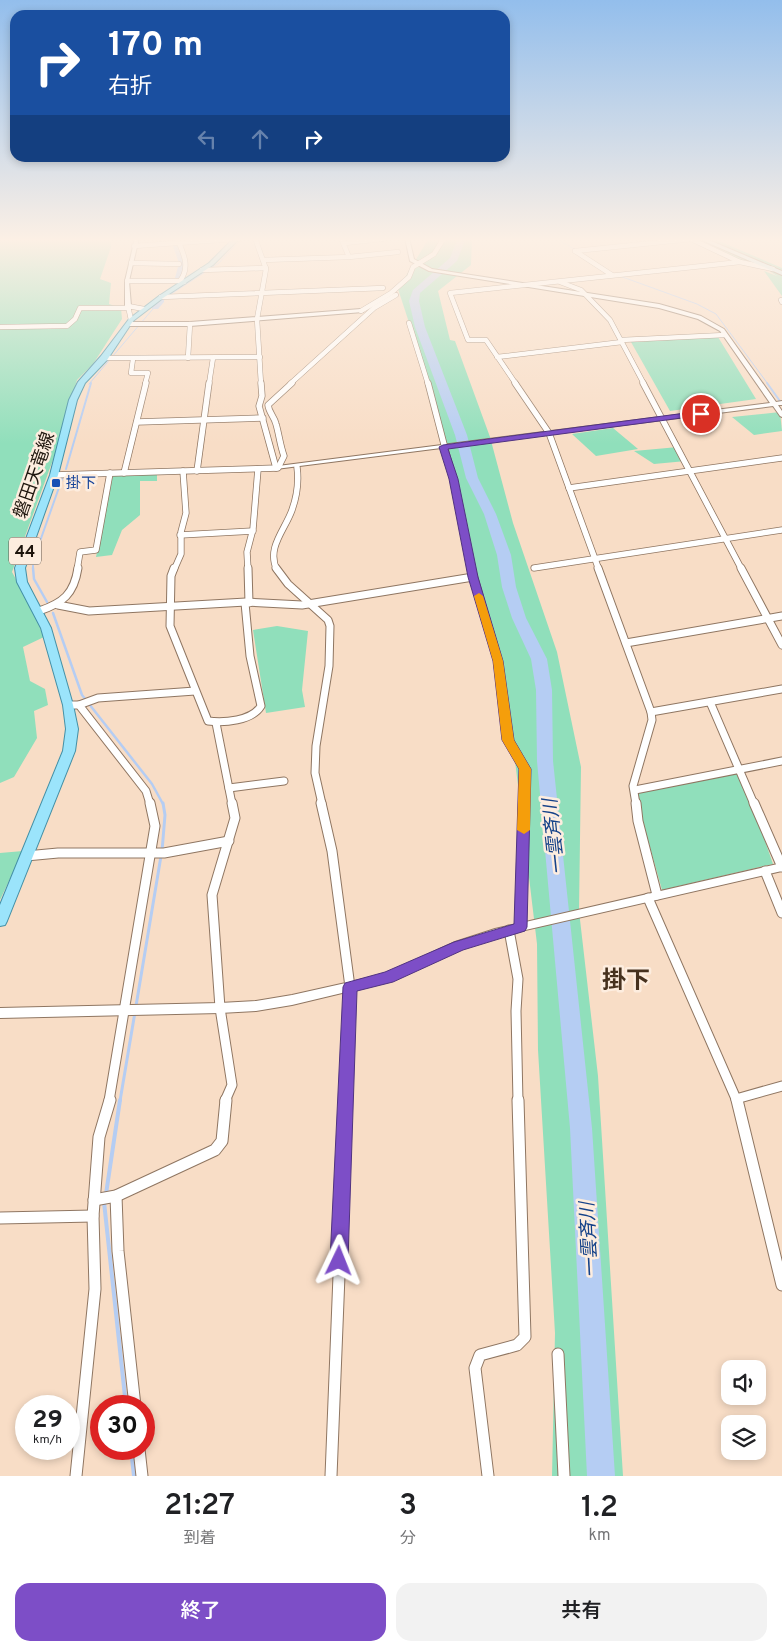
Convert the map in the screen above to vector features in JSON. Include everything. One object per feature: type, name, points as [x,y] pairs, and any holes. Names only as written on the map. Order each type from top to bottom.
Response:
[{"type":"main road","name":"磐田天竜線","points":[[0,921],[69,751],[72,729],[68,705],[46,628],[39,611],[22,582],[20,568],[54,475],[73,400],[82,382],[104,358],[130,322],[147,307]]},
{"type":"street","points":[[129,307],[130,322],[190,324],[361,311],[368,307]]},
{"type":"street","points":[[0,327],[60,327],[72,322],[80,308],[129,307],[144,309]]},
{"type":"street","points":[[259,307],[257,319],[262,396],[259,406],[277,468]]},
{"type":"street","points":[[455,307],[468,340],[486,340],[549,433],[651,712],[652,720],[632,786],[635,790],[638,821],[653,897],[736,1099],[782,1285]]},
{"type":"street","points":[[597,307],[610,320],[622,341],[782,645]]},
{"type":"street","points":[[658,307],[677,310],[709,321],[725,335],[782,415]]},
{"type":"street","points":[[277,468],[284,456],[277,435],[276,423],[269,413],[268,404],[374,308]]},
{"type":"street","points":[[409,323],[435,405],[443,447],[454,479],[473,577],[498,661],[508,740],[525,769],[524,926]]},
{"type":"street","points":[[188,358],[190,324]]},
{"type":"street","points":[[497,357],[622,341],[725,335]]},
{"type":"street","points":[[104,358],[260,357]]},
{"type":"street","points":[[197,470],[213,358]]},
{"type":"street","points":[[124,473],[148,373],[132,373],[133,359]]},
{"type":"street","points":[[54,475],[277,468],[782,403]]},
{"type":"street","points":[[136,422],[263,418]]},
{"type":"street","points":[[569,488],[782,458]]},
{"type":"street","points":[[297,466],[300,478],[298,489],[287,522],[277,538],[272,557],[279,572],[328,620],[331,634],[329,666],[316,746],[315,773],[332,851],[350,987],[331,1476]]},
{"type":"street","points":[[183,471],[186,513],[180,535],[181,554],[171,576],[170,626],[208,721],[216,724],[253,715],[260,710],[262,704],[256,688],[247,603],[247,552],[253,532],[258,468]]},
{"type":"street","points":[[58,606],[74,591],[80,552],[96,550],[110,473]]},
{"type":"street","points":[[534,568],[782,530]]},
{"type":"street","points":[[180,535],[253,532]]},
{"type":"street","points":[[39,611],[58,606],[89,611],[247,603],[311,604],[473,577]]},
{"type":"street","points":[[626,644],[782,616]]},
{"type":"street","points":[[651,712],[782,689]]},
{"type":"street","points":[[68,705],[80,705],[98,698],[195,692]]},
{"type":"street","points":[[0,1013],[256,1006],[388,978],[459,945],[524,926],[782,867],[710,702]]},
{"type":"street","points":[[76,1476],[95,1289],[93,1216],[99,1137],[131,1009],[153,853],[155,826],[146,791],[80,705]]},
{"type":"street","points":[[94,1200],[116,1196],[215,1150],[222,1141],[224,1103],[232,1085],[220,1008],[212,895],[235,818],[216,724]]},
{"type":"street","points":[[635,790],[782,761]]},
{"type":"street","points":[[229,788],[284,781]]},
{"type":"street","points":[[26,856],[58,853],[164,853],[229,841]]},
{"type":"street","points":[[765,871],[782,913]]},
{"type":"street","points":[[488,1476],[475,1368],[480,1355],[517,1345],[525,1337],[517,1050],[518,978],[509,930]]},
{"type":"street","points":[[736,1099],[782,1086]]},
{"type":"street","points":[[116,1196],[118,1251],[134,1395]]},
{"type":"street","points":[[0,1218],[93,1216]]},
{"type":"street","points":[[558,1354],[564,1476]]},
{"type":"street","points":[[140,1460],[142,1476]]},
{"type":"green space","points":[[0,307],[118,307],[121,308],[122,319],[93,364],[77,380],[58,446],[12,572],[30,605],[44,637],[23,647],[30,681],[45,689],[48,705],[34,711],[37,738],[14,777],[0,783]]},
{"type":"green space","points":[[404,307],[442,307],[450,340],[455,341],[490,437],[513,523],[557,652],[581,767],[579,911],[598,1076],[623,1476],[552,1476],[555,1333],[538,1050],[537,944],[505,677],[467,545],[419,353]]},
{"type":"green space","points":[[718,337],[756,399],[670,411],[631,342]]},
{"type":"green space","points":[[780,412],[782,431],[754,435],[732,417]]},
{"type":"green space","points":[[613,428],[638,449],[596,456],[572,434]]},
{"type":"green space","points":[[678,447],[686,461],[654,464],[634,451]]},
{"type":"green space","points":[[157,473],[157,481],[140,481],[140,515],[122,530],[112,555],[96,557],[113,475]]},
{"type":"green space","points":[[277,626],[308,631],[302,690],[305,707],[266,713],[253,630]]},
{"type":"green space","points":[[740,769],[773,864],[662,890],[635,794]]},
{"type":"green space","points":[[23,851],[0,900],[0,853]]},
{"type":"waterway","points":[[89,384],[156,307]]},
{"type":"waterway","name":"一雲斉川","points":[[415,307],[420,327],[461,435],[472,478],[490,514],[504,555],[509,587],[519,618],[539,659],[544,690],[545,761],[581,1128],[601,1476]]},
{"type":"waterway","points":[[702,307],[716,314],[768,384]]},
{"type":"waterway","points":[[66,469],[91,383]]},
{"type":"waterway","points":[[767,383],[782,404]]},
{"type":"waterway","points":[[33,568],[33,561],[62,479]]},
{"type":"waterway","points":[[33,568],[34,579],[47,602]]},
{"type":"waterway","points":[[53,613],[82,695],[152,784],[163,804]]},
{"type":"waterway","points":[[162,851],[165,815],[163,803]]},
{"type":"waterway","points":[[136,1006],[161,856]]},
{"type":"waterway","points":[[120,1101],[135,1012]]},
{"type":"waterway","points":[[106,1194],[120,1100]]},
{"type":"waterway","points":[[104,1202],[125,1395]]},
{"type":"waterway","points":[[132,1460],[134,1476]]},
{"type":"slow traffic","points":[[479,596],[498,661],[508,740],[525,769],[524,830]]},
{"type":"place","name":"掛下","points":[[56,483]]},
{"type":"district","name":"掛下","points":[[626,980]]},
{"type":"route","points":[[339,1261],[350,987],[388,978],[459,945],[520,927],[525,769],[508,740],[498,661],[473,577],[454,479],[443,447],[701,414]]}]
